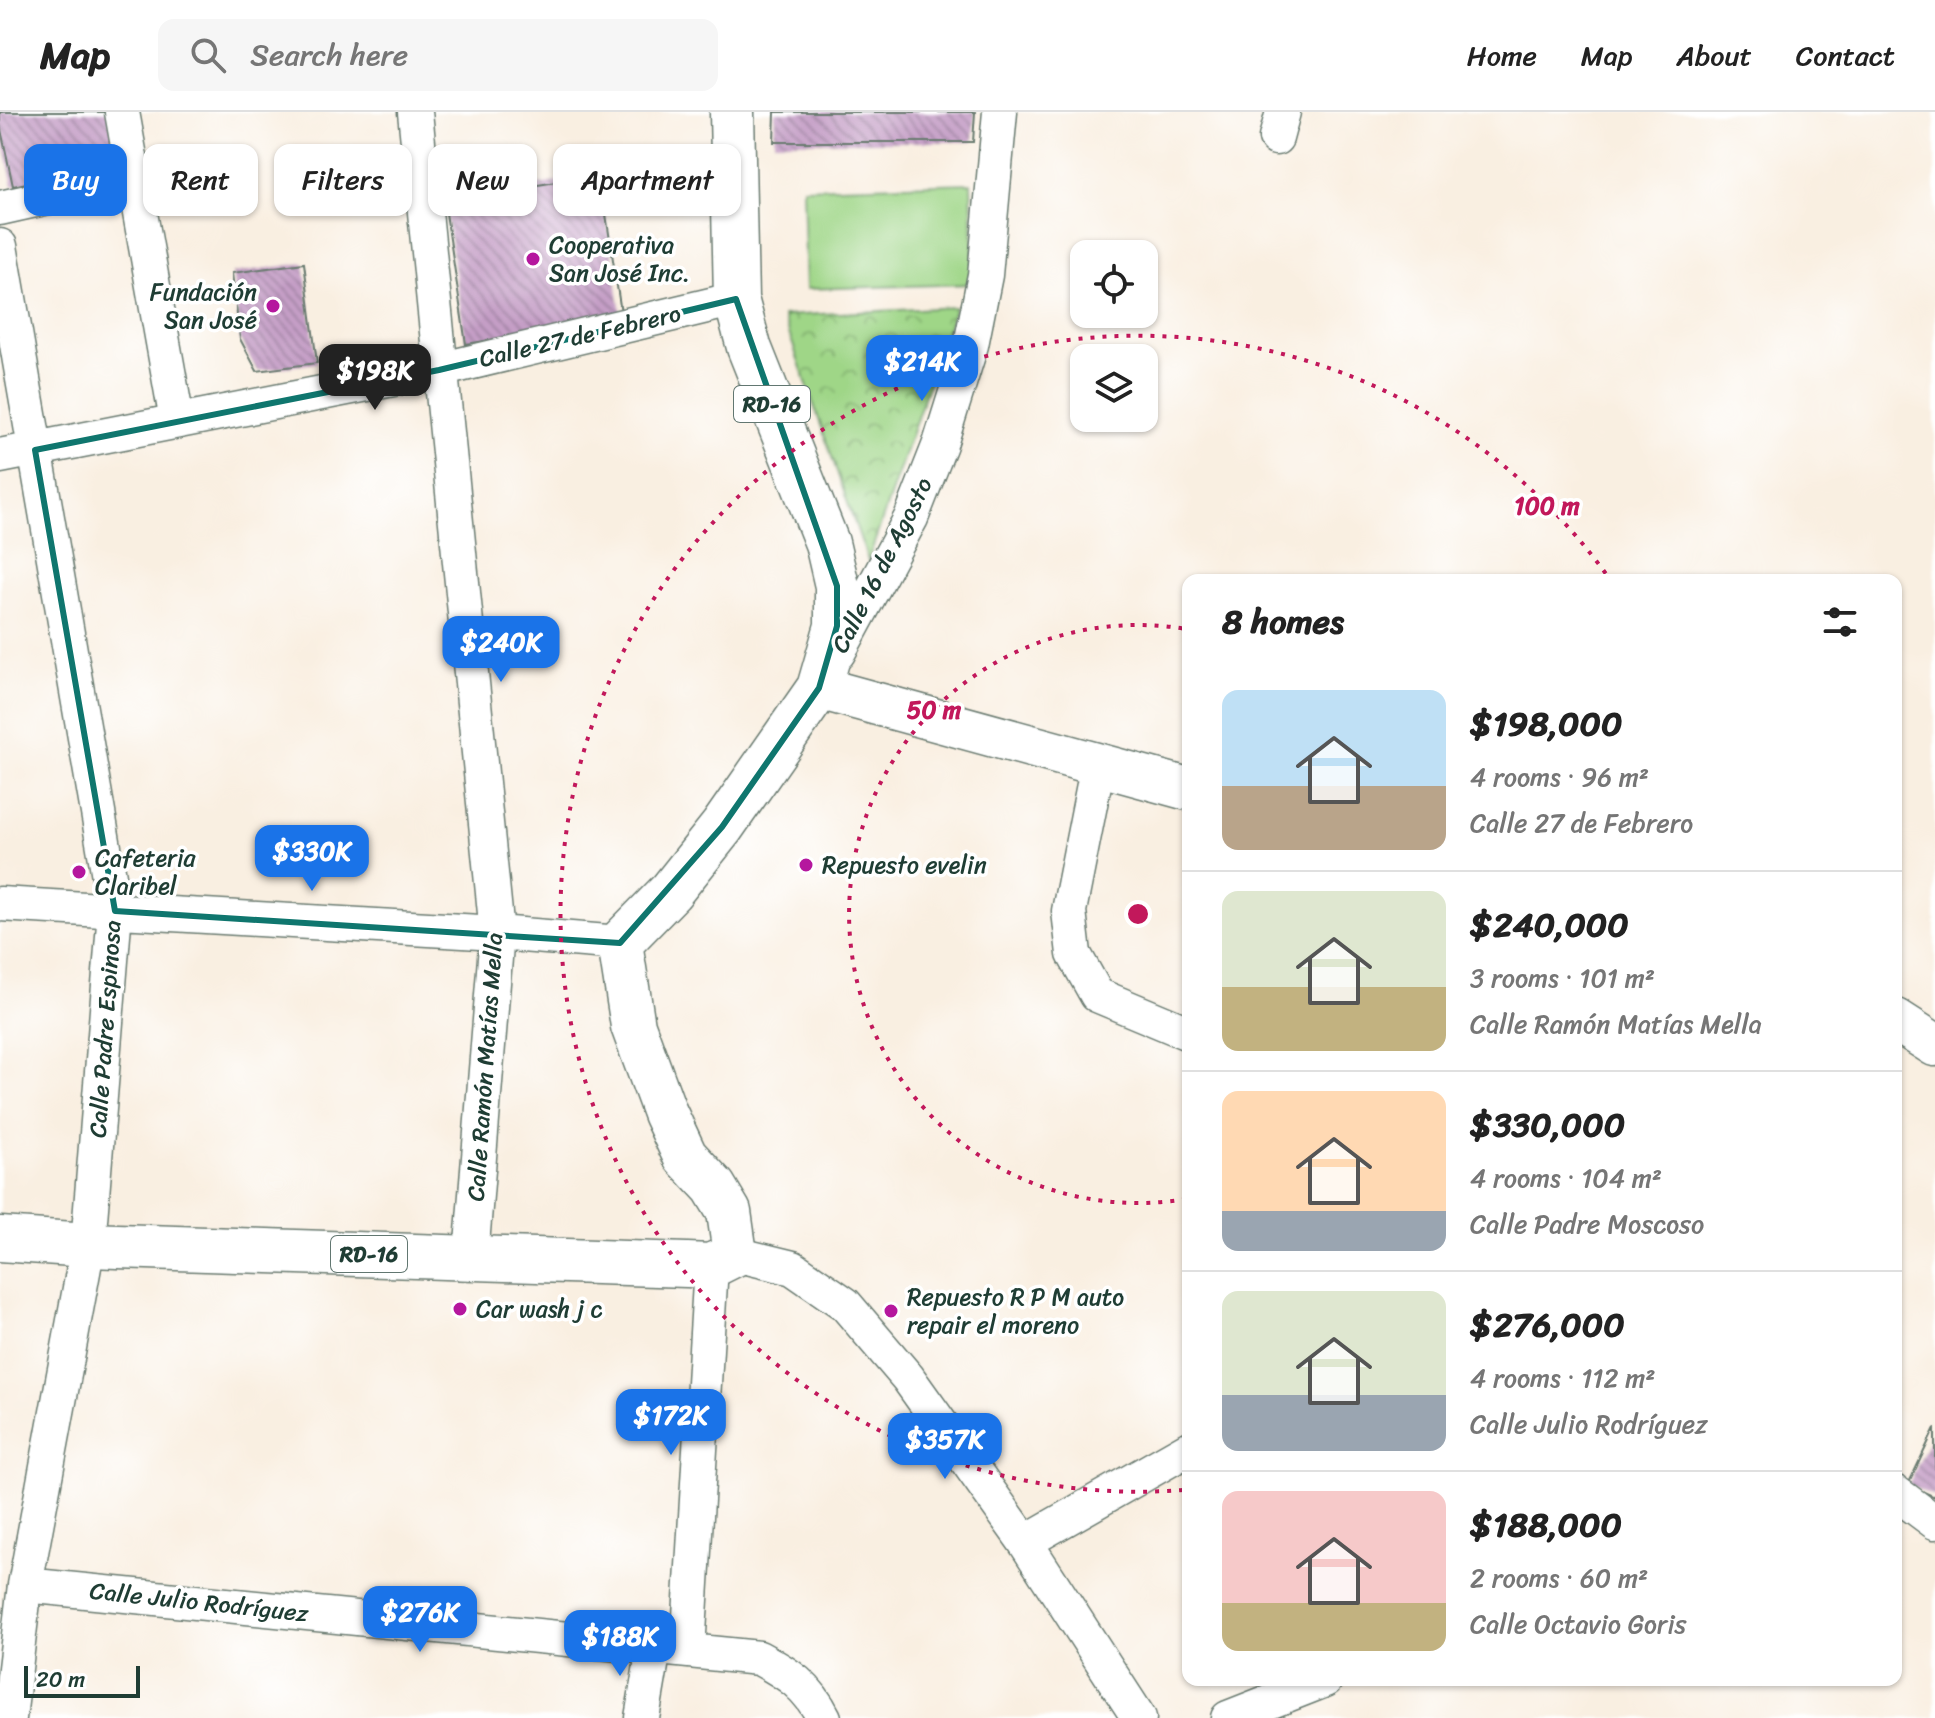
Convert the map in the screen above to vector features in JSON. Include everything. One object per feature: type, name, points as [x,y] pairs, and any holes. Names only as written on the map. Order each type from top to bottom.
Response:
[{"type":"main road","name":"RD-16","points":[[620,943],[671,891],[722,827],[819,688],[837,626],[837,586],[827,543],[749,347],[736,299],[732,112]]},
{"type":"main road","points":[[620,943],[633,1026],[659,1098],[685,1156],[714,1187],[729,1212],[723,1260]]},
{"type":"main road","name":"RD-16","points":[[0,1239],[88,1245],[471,1257],[723,1260]]},
{"type":"street","points":[[122,112],[177,421]]},
{"type":"street","name":"Calle Ramón Matías Mella","points":[[415,112],[497,933],[471,1257]]},
{"type":"street","name":"Calle 16 de Agosto","points":[[819,688],[911,518],[940,444],[971,345],[985,275],[1000,112]]},
{"type":"street","points":[[0,208],[134,178]]},
{"type":"street","name":"Calle Padre Espinosa","points":[[0,246],[115,911],[88,1245],[25,1585],[9,1718]]},
{"type":"street","name":"Calle 27 de Febrero","points":[[0,456],[439,370],[736,299]]},
{"type":"street","points":[[819,688],[1182,787]]},
{"type":"street","points":[[1098,764],[1069,911],[1074,954],[1097,995],[1182,1030]]},
{"type":"street","points":[[0,904],[620,943]]},
{"type":"street","points":[[1902,1024],[1935,1045]]},
{"type":"street","points":[[688,1650],[723,1260],[793,1268],[845,1304],[908,1378],[1025,1542],[1139,1718]]},
{"type":"street","points":[[1025,1542],[1182,1452]]},
{"type":"street","points":[[1902,1497],[1935,1522]]},
{"type":"street","name":"Calle Julio Rodríguez","points":[[25,1585],[759,1658],[793,1676],[816,1702],[824,1718]]},
{"type":"street","points":[[642,1718],[654,1648]]},
{"type":"street","points":[[1228,1718],[1310,1686]]},
{"type":"highlighted area","points":[[736,299],[837,586],[837,626],[819,688],[722,827],[620,943],[115,911],[35,450],[439,370]]},
{"type":"green space","points":[[971,183],[974,284],[806,289],[803,188]]},
{"type":"green space","points":[[955,307],[868,561],[783,316]]},
{"type":"building","points":[[0,112],[108,112],[116,144],[24,144],[24,184],[13,186]]},
{"type":"building","points":[[775,112],[975,112],[973,142],[774,142]]},
{"type":"building","name":"Cooperativa San José Inc.","points":[[553,183],[553,216],[606,216],[622,319],[466,344],[446,216],[537,216],[537,185]]},
{"type":"building","name":"Fundación San José","points":[[304,263],[317,363],[257,371],[240,339],[232,273]]},
{"type":"building","points":[[1935,1428],[1935,1497],[1908,1485]]},
{"type":"place","name":"Cooperativa San José Inc.","points":[[533,259]]},
{"type":"place","name":"Fundación San José","points":[[273,306]]},
{"type":"place","name":"Repuesto evelin","points":[[806,865]]},
{"type":"place","name":"Cafeteria Claribel","points":[[79,872]]},
{"type":"place","name":"Car wash j c","points":[[460,1309]]},
{"type":"place","name":"Repuesto R P M auto repair el moreno","points":[[891,1311]]}]
